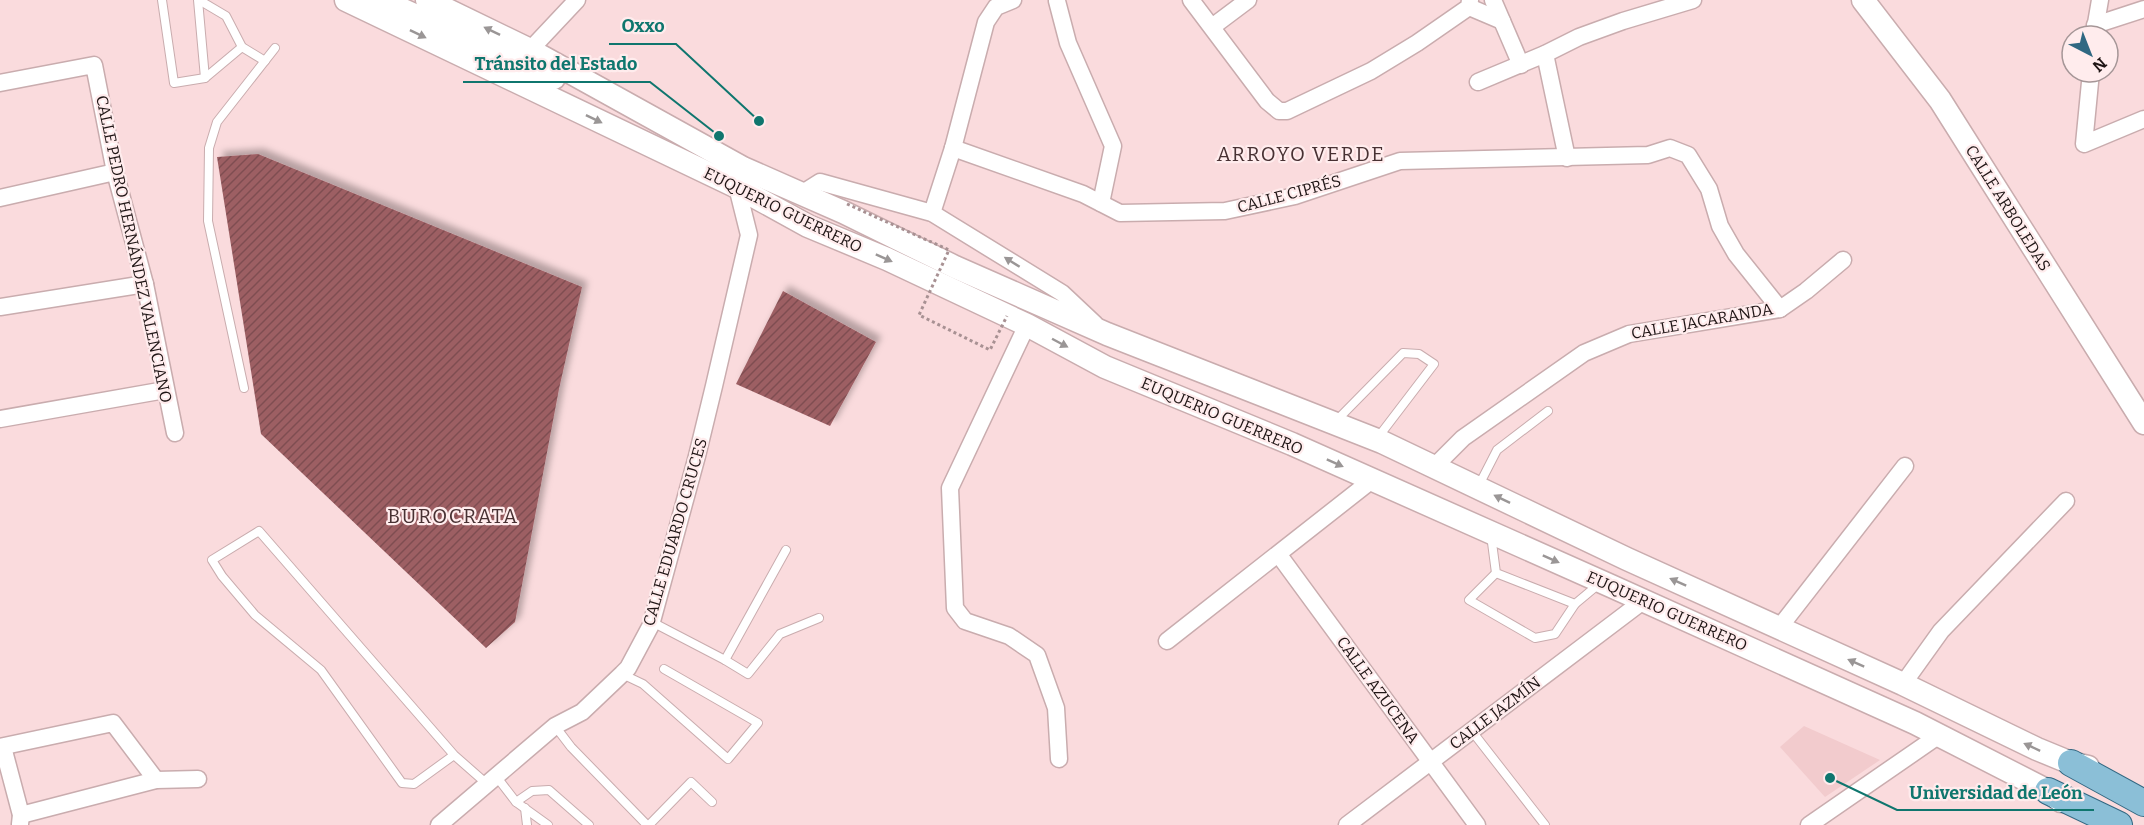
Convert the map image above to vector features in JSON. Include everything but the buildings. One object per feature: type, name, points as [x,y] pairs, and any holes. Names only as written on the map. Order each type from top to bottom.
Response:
[{"type":"main road","name":"EUQUERIO GUERRERO","points":[[346,0],[737,188],[808,226],[887,259],[1017,321],[1105,367],[1292,444],[1915,723],[2048,791],[2074,810],[2101,825]]},
{"type":"main road","points":[[381,0],[555,78],[618,99]]},
{"type":"main road","name":"EUQUERIO GUERRERO","points":[[427,0],[530,50],[743,168],[843,212],[955,267],[1107,334],[1376,440],[1627,559],[1903,684],[2037,749],[2071,763],[2097,769],[2144,792]]},
{"type":"main road","name":"CALLE ARBOLEDAS","points":[[1863,0],[1940,100],[2144,423]]},
{"type":"main road","points":[[2071,763],[2144,803]]},
{"type":"main road","points":[[2048,791],[2119,825]]},
{"type":"street","points":[[530,50],[578,0]]},
{"type":"street","points":[[932,213],[953,148],[986,22],[996,7],[1013,0]]},
{"type":"street","points":[[1053,0],[1068,43],[1113,146],[1101,203]]},
{"type":"street","points":[[1191,0],[1272,106],[1279,111],[1287,111],[1371,70],[1417,43],[1470,3],[1502,21]]},
{"type":"street","points":[[1212,27],[1248,0]]},
{"type":"street","points":[[1493,0],[1521,65]]},
{"type":"street","points":[[2095,24],[2100,0]]},
{"type":"street","points":[[1478,82],[1590,33],[1687,1]]},
{"type":"street","points":[[2110,24],[2144,9]]},
{"type":"street","points":[[1545,54],[1567,158]]},
{"type":"street","name":"CALLE PEDRO HERNÁNDEZ VALENCIANO","points":[[0,83],[94,65],[115,172],[145,284],[175,433]]},
{"type":"street","points":[[2090,84],[2084,144],[2144,120]]},
{"type":"street","name":"CALLE CIPRÉS","points":[[953,148],[1083,194],[1120,213],[1225,211],[1295,196],[1400,161],[1648,155],[1670,148]]},
{"type":"street","name":"CALLE JACARANDA","points":[[1434,467],[1463,438],[1584,353],[1629,334],[1780,309],[1736,254],[1720,226],[1709,189],[1688,155],[1670,148]]},
{"type":"street","points":[[0,198],[115,172]]},
{"type":"street","points":[[801,194],[820,182],[932,213],[1062,293],[1107,334]]},
{"type":"street","name":"CALLE EDUARDO CRUCES","points":[[439,825],[555,726],[582,712],[622,674],[628,668],[651,622],[697,456],[749,235],[737,188]]},
{"type":"street","points":[[1780,309],[1843,260]]},
{"type":"street","points":[[0,307],[145,284]]},
{"type":"street","points":[[1017,321],[950,488],[955,608],[965,621],[1009,636],[1037,655],[1056,708],[1059,759]]},
{"type":"street","points":[[0,419],[165,390]]},
{"type":"street","points":[[1779,628],[1905,466]]},
{"type":"street","points":[[1167,641],[1372,480]]},
{"type":"street","points":[[1903,684],[1941,631],[2066,501]]},
{"type":"street","name":"CALLE AZUCENA","points":[[1279,555],[1477,825]]},
{"type":"street","name":"CALLE JAZMÍN","points":[[1347,825],[1643,601]]},
{"type":"street","points":[[156,780],[112,723],[2,747],[20,820],[156,780],[198,779]]},
{"type":"street","points":[[1809,825],[1938,736]]},
{"type":"lane","points":[[162,0],[174,83],[205,78],[242,47]]},
{"type":"lane","points":[[198,0],[205,78]]},
{"type":"lane","points":[[198,0],[226,16],[242,47],[265,61]]},
{"type":"lane","points":[[244,388],[208,221],[209,148],[217,122],[275,48]]},
{"type":"lane","points":[[1334,423],[1403,353],[1419,354],[1434,364],[1395,412],[1376,440]]},
{"type":"lane","points":[[1478,488],[1497,450],[1548,411]]},
{"type":"lane","points":[[454,755],[414,784],[402,783],[321,670],[255,615],[222,576],[212,560],[259,531],[454,755],[491,780],[548,825]]},
{"type":"lane","points":[[1491,532],[1496,573]]},
{"type":"lane","points":[[724,660],[786,550]]},
{"type":"lane","points":[[1496,573],[1468,600],[1535,638],[1555,634],[1575,604],[1602,582]]},
{"type":"lane","points":[[1496,573],[1575,604]]},
{"type":"lane","points":[[651,622],[748,674],[780,634],[819,618]]},
{"type":"lane","points":[[622,674],[643,684],[728,759],[758,723],[664,669]]},
{"type":"lane","points":[[555,726],[571,747],[648,825],[691,782],[712,802]]},
{"type":"lane","points":[[1471,730],[1545,825]]},
{"type":"lane","points":[[516,801],[532,790],[549,790],[589,825]]},
{"type":"lane","points":[[525,808],[527,825]]},
{"type":"path","points":[[847,204],[949,250],[919,315],[990,350],[1017,321]]},
{"type":"shaded area","points":[[1804,726],[1880,760],[1825,797],[1780,747]]},
{"type":"place","name":"Oxxo","points":[[759,121]]},
{"type":"place","name":"Tránsito del Estado","points":[[719,136]]},
{"type":"place","name":"Universidad de León","points":[[1830,778]]},
{"type":"district","name":"ARROYO VERDE","points":[[1301,154]]},
{"type":"district","name":"BUROCRATA","points":[[453,516]]}]
